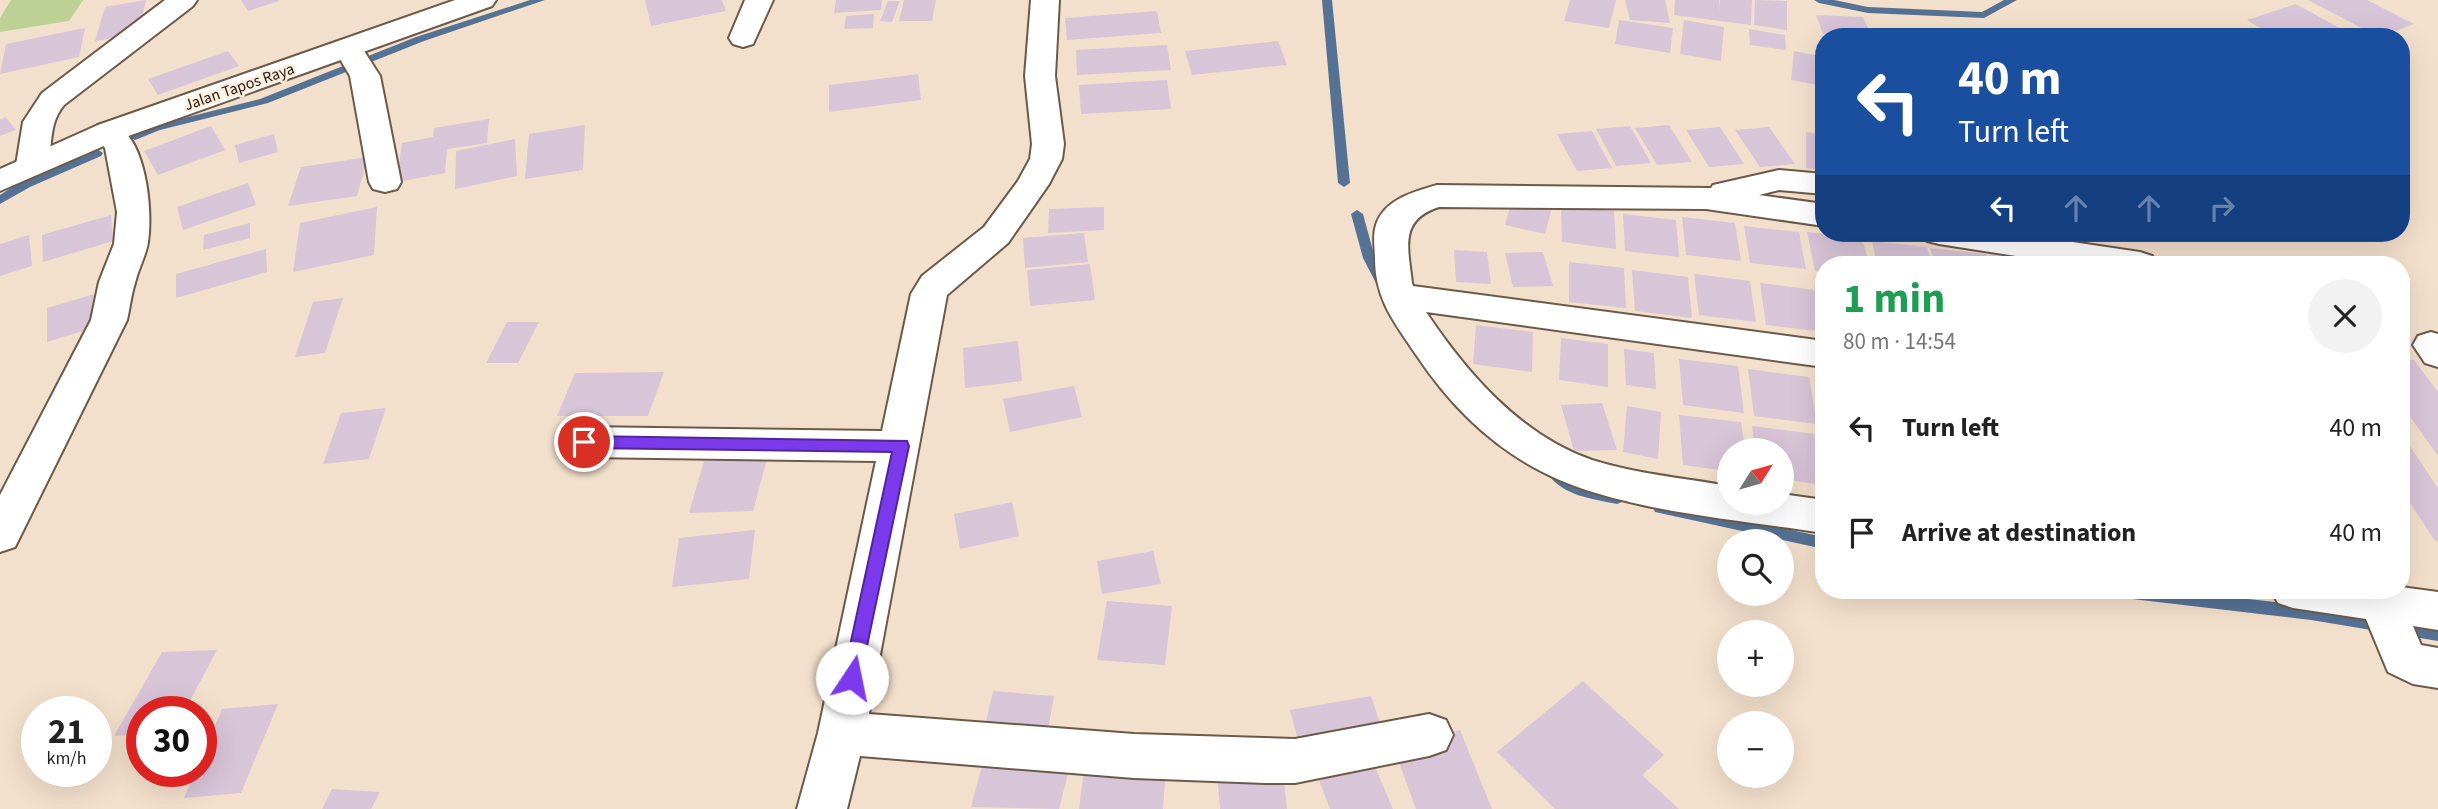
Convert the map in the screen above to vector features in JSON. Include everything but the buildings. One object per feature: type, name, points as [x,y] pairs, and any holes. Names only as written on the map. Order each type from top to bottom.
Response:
[{"type":"street","points":[[32,165],[34,135],[40,113],[53,99],[183,0]]},
{"type":"street","name":"Jalan Tapos Raya","points":[[0,181],[109,132],[357,60],[482,0]]},
{"type":"street","points":[[743,38],[759,0]]},
{"type":"street","points":[[822,809],[842,733],[929,294],[935,285],[996,235],[1046,159],[1048,144],[1040,76],[1045,0]]},
{"type":"street","points":[[357,60],[385,182]]},
{"type":"street","points":[[0,535],[109,320],[117,282],[131,244],[134,212],[121,146],[109,132]]},
{"type":"street","points":[[1706,198],[1779,180],[1815,183]]},
{"type":"street","points":[[1717,500],[1625,484],[1574,469],[1537,451],[1504,428],[1466,393],[1437,358],[1397,296],[1392,229],[1396,219],[1413,202],[1437,196],[1706,198],[1815,214]]},
{"type":"street","points":[[1997,242],[2088,256]]},
{"type":"street","points":[[2087,242],[2138,256]]},
{"type":"street","points":[[1397,296],[1815,353]]},
{"type":"street","points":[[584,442],[901,446]]},
{"type":"street","points":[[1794,512],[1815,516]]},
{"type":"street","points":[[2320,599],[2395,624],[2438,611]]},
{"type":"street","points":[[842,733],[1134,756],[1265,761],[1295,761],[1429,735]]},
{"type":"green space","points":[[11,0],[83,0],[69,21],[0,32],[0,18]]},
{"type":"waterway","points":[[135,137],[156,128],[264,101],[420,39],[540,0]]},
{"type":"waterway","points":[[1327,0],[1344,183]]},
{"type":"waterway","points":[[1819,0],[1868,10],[1984,15],[2012,0]]},
{"type":"waterway","points":[[0,200],[26,184],[97,153]]},
{"type":"waterway","points":[[1357,214],[1369,258],[1385,288]]},
{"type":"waterway","points":[[1555,474],[1576,489],[1617,498]]},
{"type":"waterway","points":[[1660,508],[1815,541]]},
{"type":"waterway","points":[[2192,599],[2311,613],[2438,634]]},
{"type":"route","points":[[584,442],[901,446],[852,678]]}]
